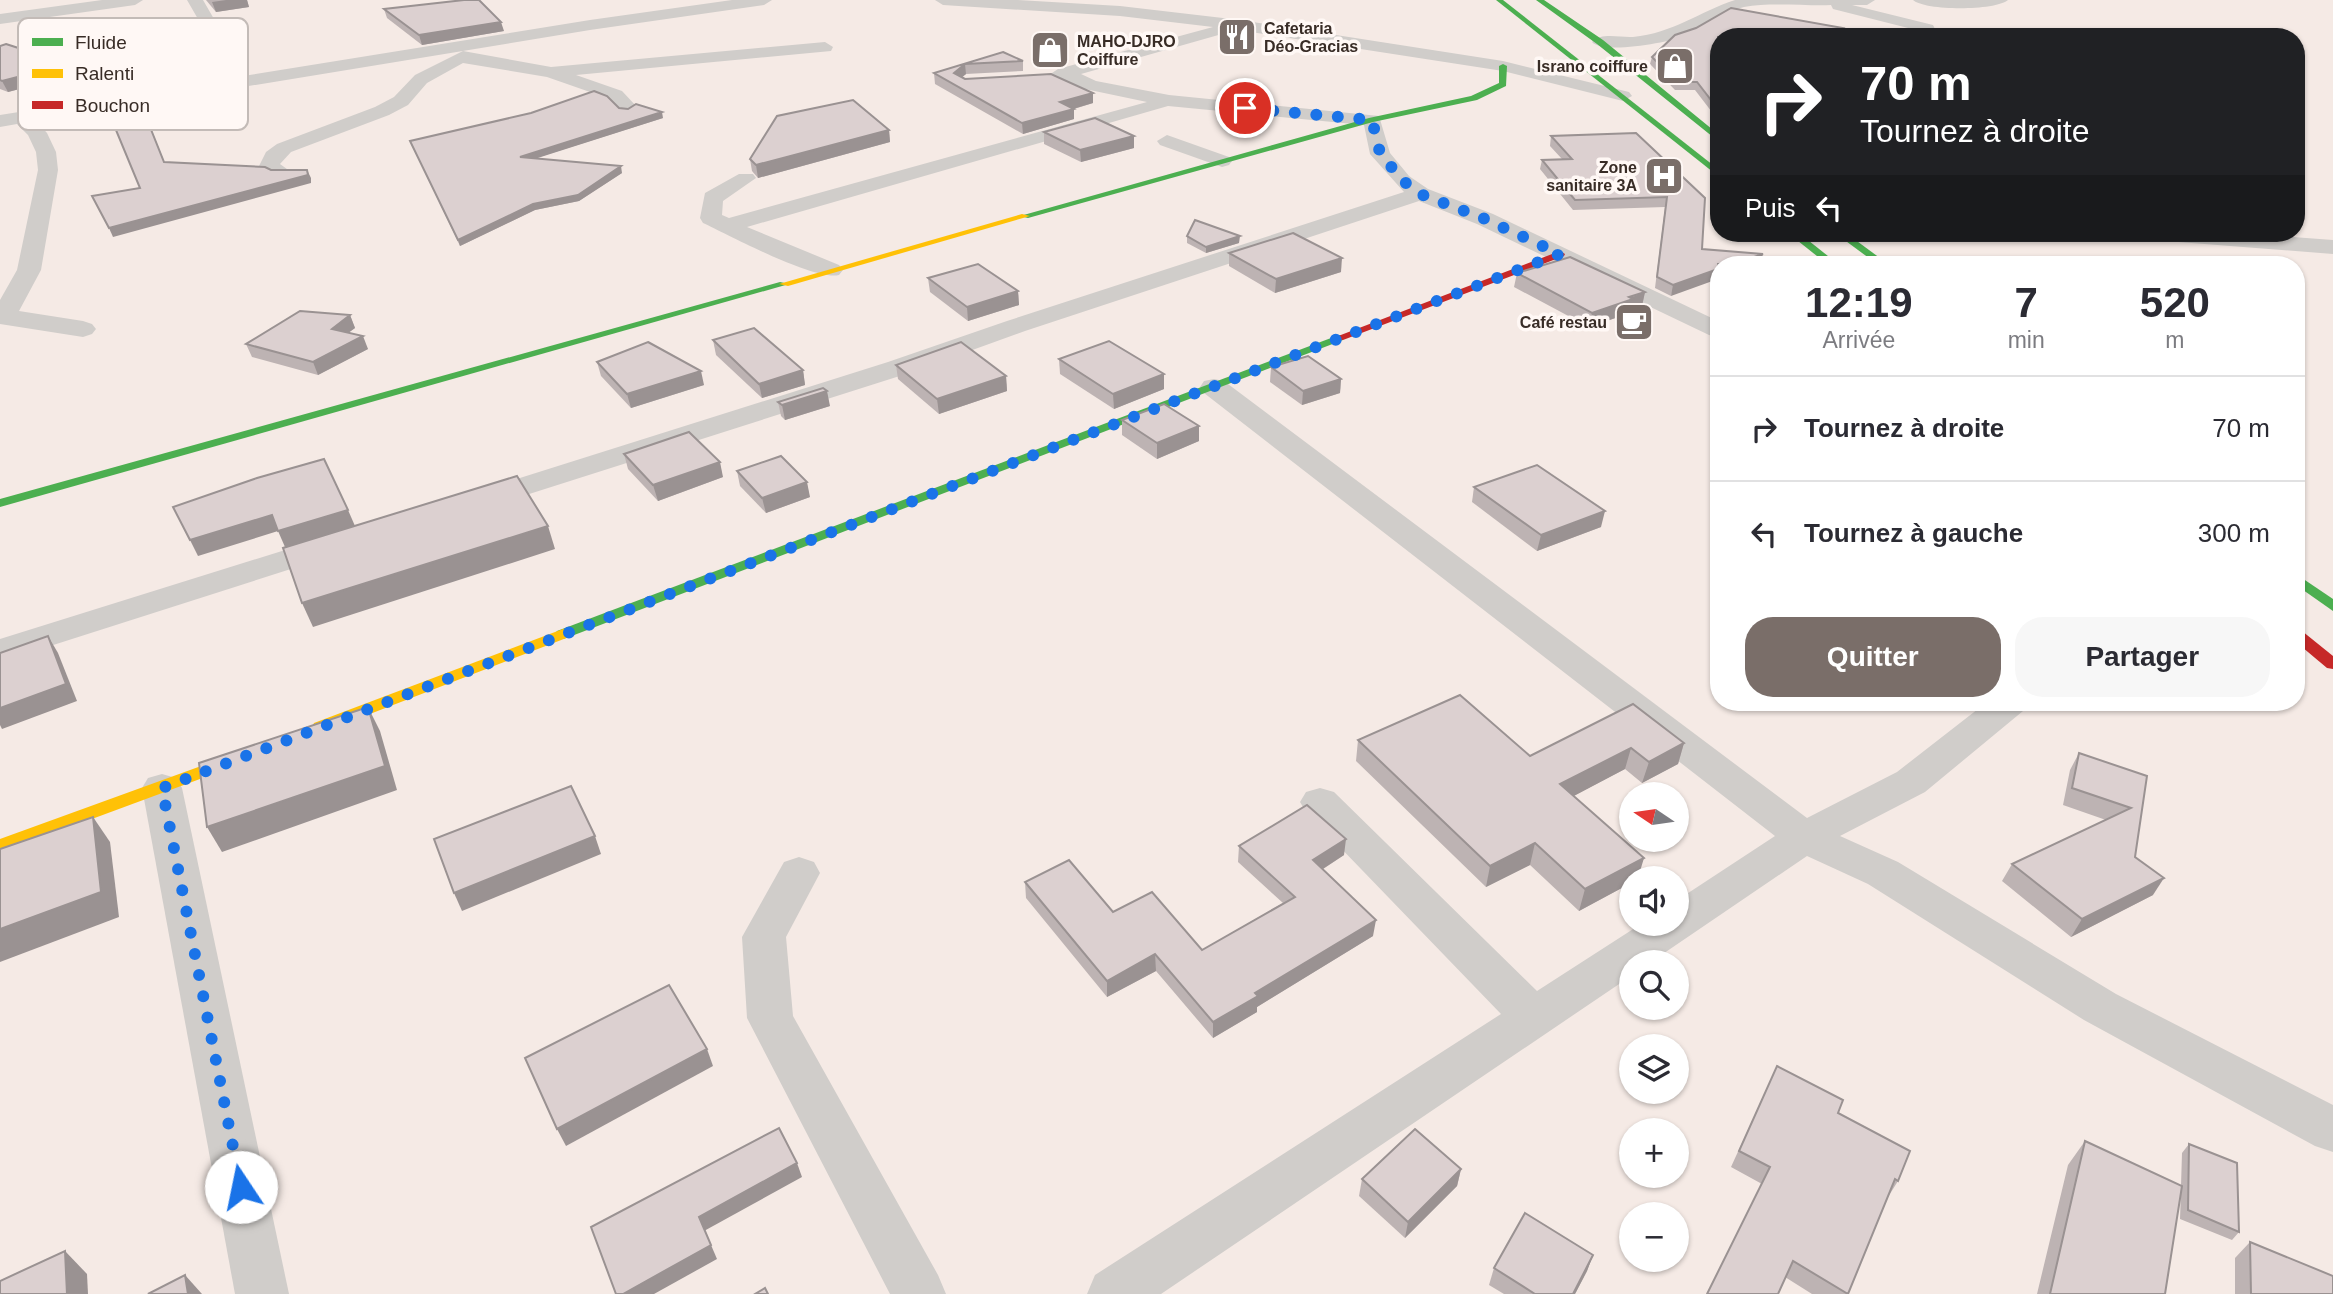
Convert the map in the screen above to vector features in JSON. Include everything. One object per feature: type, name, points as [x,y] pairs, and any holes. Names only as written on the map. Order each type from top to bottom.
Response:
[{"type":"street","points":[[0,19],[135,0]]},
{"type":"street","points":[[195,0],[205,18]]},
{"type":"street","points":[[590,25],[650,0]]},
{"type":"street","points":[[248,79],[764,0]]},
{"type":"street","points":[[943,0],[1130,12],[1240,25],[1503,75],[1555,78],[1623,96]]},
{"type":"street","points":[[1499,0],[1577,65],[1623,96],[1710,167]]},
{"type":"street","points":[[1539,0],[1600,42],[1710,131]]},
{"type":"street","points":[[1600,42],[1634,41],[1681,32],[1726,7],[1744,2],[1867,0]]},
{"type":"street","points":[[1921,0],[1969,4],[2000,0]]},
{"type":"street","points":[[1821,2],[1912,28]]},
{"type":"street","points":[[1934,28],[1948,15],[1948,8],[1943,3]]},
{"type":"street","points":[[1041,78],[1240,25]]},
{"type":"street","points":[[281,172],[269,166],[273,156],[284,148],[383,111],[401,101],[421,79],[492,41]]},
{"type":"street","points":[[551,72],[825,47]]},
{"type":"street","points":[[418,54],[421,79]]},
{"type":"street","points":[[460,57],[551,72],[616,94],[628,107]]},
{"type":"street","points":[[1064,73],[1091,85],[1169,101],[1372,120]]},
{"type":"street","points":[[0,503],[1222,161],[1372,120],[1474,98],[1503,75]]},
{"type":"street","points":[[725,226],[1169,101]]},
{"type":"street","points":[[1372,120],[1380,153],[1402,180],[1420,194],[1485,219],[1710,326]]},
{"type":"street","points":[[31,130],[37,133],[46,152],[48,170],[29,270],[2,317],[83,329]]},
{"type":"street","points":[[1167,141],[1222,161]]},
{"type":"street","points":[[746,178],[713,198],[711,218],[831,270]]},
{"type":"street","points":[[452,509],[897,368],[1016,326],[1420,194]]},
{"type":"street","points":[[1805,242],[1823,256]]},
{"type":"street","points":[[1852,242],[1872,256]]},
{"type":"street","points":[[2269,242],[2333,247]]},
{"type":"street","points":[[304,733],[1560,254]]},
{"type":"street","points":[[1214,387],[1804,838],[1883,873],[2100,1007],[2330,1123]]},
{"type":"street","points":[[0,651],[362,537]]},
{"type":"street","points":[[2305,585],[2333,606]]},
{"type":"street","points":[[2305,641],[2333,664]]},
{"type":"street","points":[[1689,914],[1804,838],[1911,782],[1999,711]]},
{"type":"street","points":[[0,846],[265,748]]},
{"type":"street","points":[[162,788],[262,1294]]},
{"type":"street","points":[[1320,802],[1535,1018]]},
{"type":"street","points":[[799,873],[764,937],[770,1018],[919,1294]]},
{"type":"street","points":[[1114,1294],[1657,936]]},
{"type":"building","points":[[479,0],[501,22],[419,35],[384,9]]},
{"type":"building","points":[[1731,8],[1843,28],[1710,28],[1710,99],[1697,82],[1677,82],[1652,57],[1675,35],[1696,28]]},
{"type":"building","points":[[6,44],[18,48],[18,77],[0,80],[0,46]]},
{"type":"building","points":[[1003,52],[1023,61],[965,64],[954,73],[965,79],[1051,74],[1093,93],[1060,102],[1074,109],[1022,123],[934,73]]},
{"type":"building","points":[[594,91],[607,96],[619,108],[628,109],[636,104],[662,112],[520,157],[621,166],[578,195],[533,204],[458,240],[410,141],[531,113]]},
{"type":"building","points":[[853,100],[889,130],[756,165],[750,159],[777,116]]},
{"type":"building","points":[[1095,118],[1134,136],[1080,150],[1044,132]]},
{"type":"building","points":[[116,130],[151,130],[164,162],[307,170],[308,175],[109,228],[92,196],[140,188]]},
{"type":"building","points":[[1636,133],[1705,198],[1702,249],[1763,254],[1710,256],[1710,272],[1673,285],[1657,277],[1667,197],[1575,200],[1542,160],[1572,159],[1551,136]]},
{"type":"building","points":[[1195,220],[1240,236],[1206,247],[1187,236]]},
{"type":"building","points":[[1293,233],[1342,258],[1276,279],[1229,253]]},
{"type":"building","points":[[1570,257],[1645,292],[1592,313],[1517,273]]},
{"type":"building","points":[[978,264],[1018,291],[967,307],[928,278]]},
{"type":"building","points":[[300,311],[350,315],[332,329],[363,336],[313,362],[246,344]]},
{"type":"building","points":[[754,328],[803,370],[759,384],[713,340]]},
{"type":"building","points":[[1109,341],[1164,374],[1113,394],[1059,359]]},
{"type":"building","points":[[648,342],[701,371],[627,394],[597,362]]},
{"type":"building","points":[[961,342],[1006,376],[937,399],[896,365]]},
{"type":"building","points":[[1308,356],[1341,379],[1303,391],[1271,367]]},
{"type":"building","points":[[823,388],[827,391],[782,405],[778,402]]},
{"type":"building","points":[[1164,404],[1199,426],[1157,443],[1122,420]]},
{"type":"building","points":[[689,432],[720,462],[653,485],[624,454]]},
{"type":"building","points":[[781,456],[807,482],[762,498],[737,471]]},
{"type":"building","points":[[324,459],[348,510],[278,531],[272,515],[190,540],[173,507],[257,478]]},
{"type":"building","points":[[1537,465],[1605,511],[1541,535],[1474,487]]},
{"type":"building","points":[[517,476],[548,526],[302,603],[283,548]]},
{"type":"building","points":[[48,636],[66,684],[0,708],[0,653]]},
{"type":"building","points":[[1460,695],[1530,756],[1633,704],[1684,743],[1649,762],[1631,748],[1560,784],[1619,836],[1619,852],[1637,852],[1644,858],[1629,866],[1619,866],[1619,871],[1585,889],[1535,843],[1490,866],[1358,740]]},
{"type":"building","points":[[368,707],[385,766],[207,827],[199,763]]},
{"type":"building","points":[[2079,753],[2147,776],[2135,857],[2164,878],[2082,919],[2012,864],[2131,808],[2072,788]]},
{"type":"building","points":[[571,786],[595,836],[454,893],[434,839]]},
{"type":"building","points":[[1307,805],[1346,839],[1313,860],[1376,920],[1255,993],[1258,996],[1213,1022],[1155,954],[1107,981],[1025,882],[1069,860],[1113,912],[1152,892],[1202,950],[1295,897],[1239,846]]},
{"type":"building","points":[[93,817],[101,892],[0,929],[0,849]]},
{"type":"building","points":[[669,985],[707,1049],[557,1129],[525,1058]]},
{"type":"building","points":[[1777,1066],[1843,1100],[1838,1113],[1910,1151],[1898,1181],[1895,1179],[1848,1294],[1793,1261],[1778,1294],[1707,1294],[1770,1167],[1739,1151]]},
{"type":"building","points":[[779,1128],[797,1163],[699,1217],[711,1245],[623,1294],[616,1294],[591,1227]]},
{"type":"building","points":[[1415,1129],[1461,1169],[1408,1222],[1362,1179]]},
{"type":"building","points":[[2085,1141],[2182,1186],[2165,1294],[2050,1294]]},
{"type":"building","points":[[2189,1144],[2237,1163],[2239,1232],[2188,1210]]},
{"type":"building","points":[[1525,1213],[1593,1255],[1573,1294],[1535,1294],[1494,1268]]},
{"type":"building","points":[[2250,1242],[2333,1276],[2333,1294],[2251,1294]]},
{"type":"building","points":[[65,1251],[67,1294],[0,1294],[0,1281]]},
{"type":"building","points":[[185,1275],[188,1294],[148,1294]]},
{"type":"building","points":[[765,1288],[768,1294],[755,1294]]},
{"type":"traffic: fast","points":[[1499,0],[1710,167]]},
{"type":"traffic: fast","points":[[1539,0],[1600,42],[1710,131]]},
{"type":"traffic: fast","points":[[1025,216],[1372,120],[1474,98],[1503,84],[1503,66]]},
{"type":"traffic: fast","points":[[1805,242],[1823,256]]},
{"type":"traffic: fast","points":[[1852,242],[1872,256]]},
{"type":"traffic: fast","points":[[0,503],[784,284]]},
{"type":"traffic: fast","points":[[563,634],[1339,338]]},
{"type":"traffic: fast","points":[[2305,585],[2333,606]]},
{"type":"traffic: slow","points":[[784,284],[1025,216]]},
{"type":"traffic: slow","points":[[320,727],[563,634]]},
{"type":"traffic: slow","points":[[0,846],[248,755]]},
{"type":"traffic: jam","points":[[1339,338],[1560,254]]},
{"type":"traffic: jam","points":[[2305,641],[2333,664]]},
{"type":"place","name":"Cafetaria Déo-Gracias","points":[[1237,37]]},
{"type":"place","name":"MAHO-DJRO Coiffure","points":[[1050,50]]},
{"type":"place","name":"Israno coiffure","points":[[1675,66]]},
{"type":"place","name":"Zone sanitaire 3A","points":[[1664,176]]},
{"type":"place","name":"Café restau","points":[[1634,322]]},
{"type":"route","points":[[241,1187],[162,788],[1560,254],[1485,219],[1420,194],[1402,180],[1380,153],[1372,120],[1245,108]]}]
